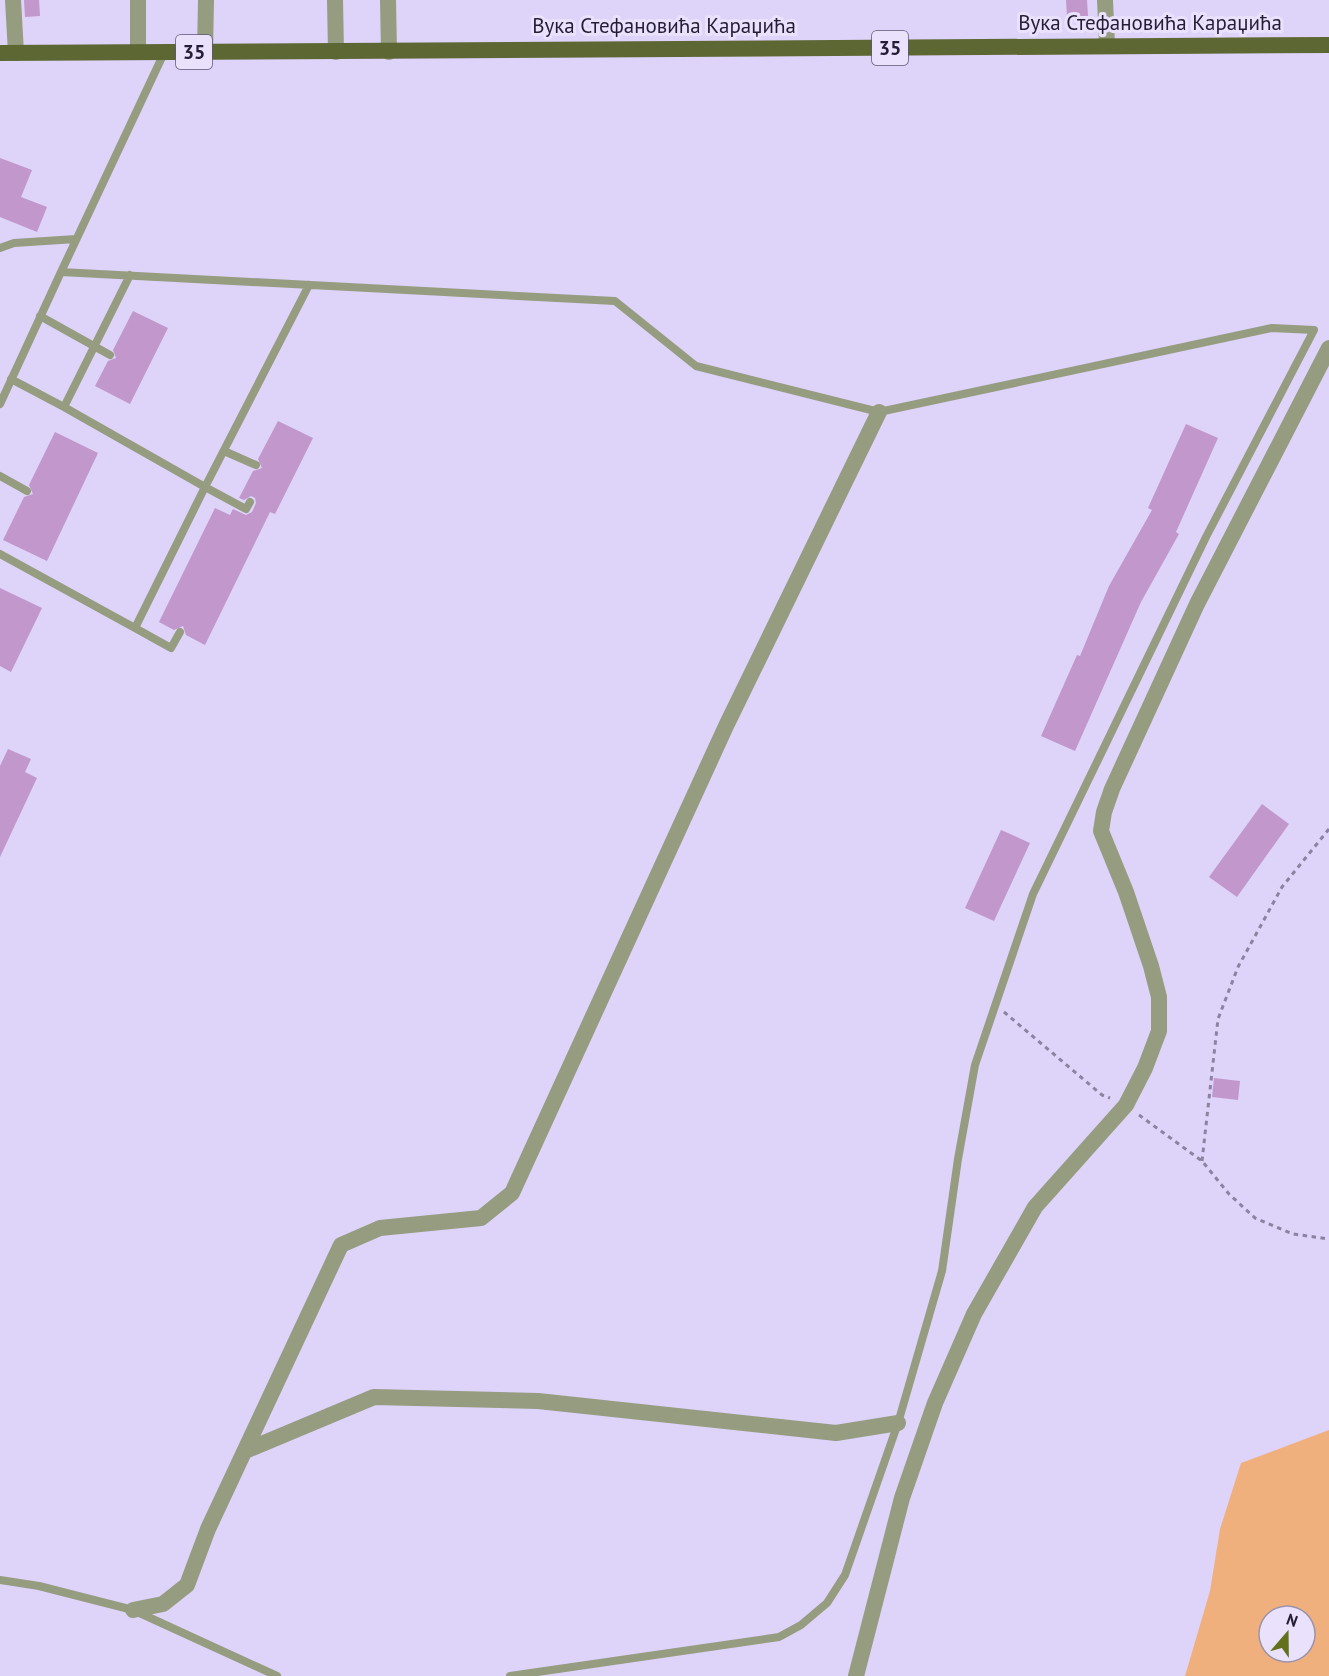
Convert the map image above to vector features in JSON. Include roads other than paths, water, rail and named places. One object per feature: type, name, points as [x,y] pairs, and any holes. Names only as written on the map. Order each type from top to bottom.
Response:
[{"type":"main road","name":"Вука Стефановића Караџића","points":[[8,53],[1329,45]]},
{"type":"street","points":[[8,53],[13,0]]},
{"type":"street","points":[[138,0],[138,52]]},
{"type":"street","points":[[205,52],[206,0]]},
{"type":"street","points":[[335,0],[336,52]]},
{"type":"street","points":[[388,0],[389,52]]},
{"type":"street","points":[[1105,0],[1107,45]]},
{"type":"street","points":[[856,1676],[902,1498],[935,1403],[975,1314],[1035,1207],[1126,1105],[1145,1068],[1159,1031],[1159,997],[1126,892],[1101,831],[1104,812],[1112,789],[1197,604],[1329,348]]},
{"type":"street","points":[[133,1610],[163,1604],[187,1585],[208,1529],[341,1245],[380,1228],[481,1218],[512,1193],[726,726],[879,412]]},
{"type":"street","points":[[245,1450],[374,1397],[537,1401],[836,1433],[898,1423]]},
{"type":"lane","points":[[0,404],[164,52]]},
{"type":"lane","points":[[0,248],[14,243],[76,239]]},
{"type":"lane","points":[[61,272],[615,301],[696,366],[879,412],[1272,328],[1314,330],[1206,537],[1033,894],[975,1065],[942,1271],[898,1423],[845,1575],[827,1603],[801,1625],[779,1636],[510,1676]]},
{"type":"lane","points":[[64,407],[130,275]]},
{"type":"lane","points":[[135,628],[309,285]]},
{"type":"lane","points":[[40,316],[110,355]]},
{"type":"lane","points":[[12,379],[246,509],[250,502]]},
{"type":"lane","points":[[224,451],[256,465]]},
{"type":"lane","points":[[0,477],[27,491]]},
{"type":"lane","points":[[0,554],[171,648],[180,632]]},
{"type":"lane","points":[[0,1580],[39,1586],[133,1610],[277,1676]]}]
